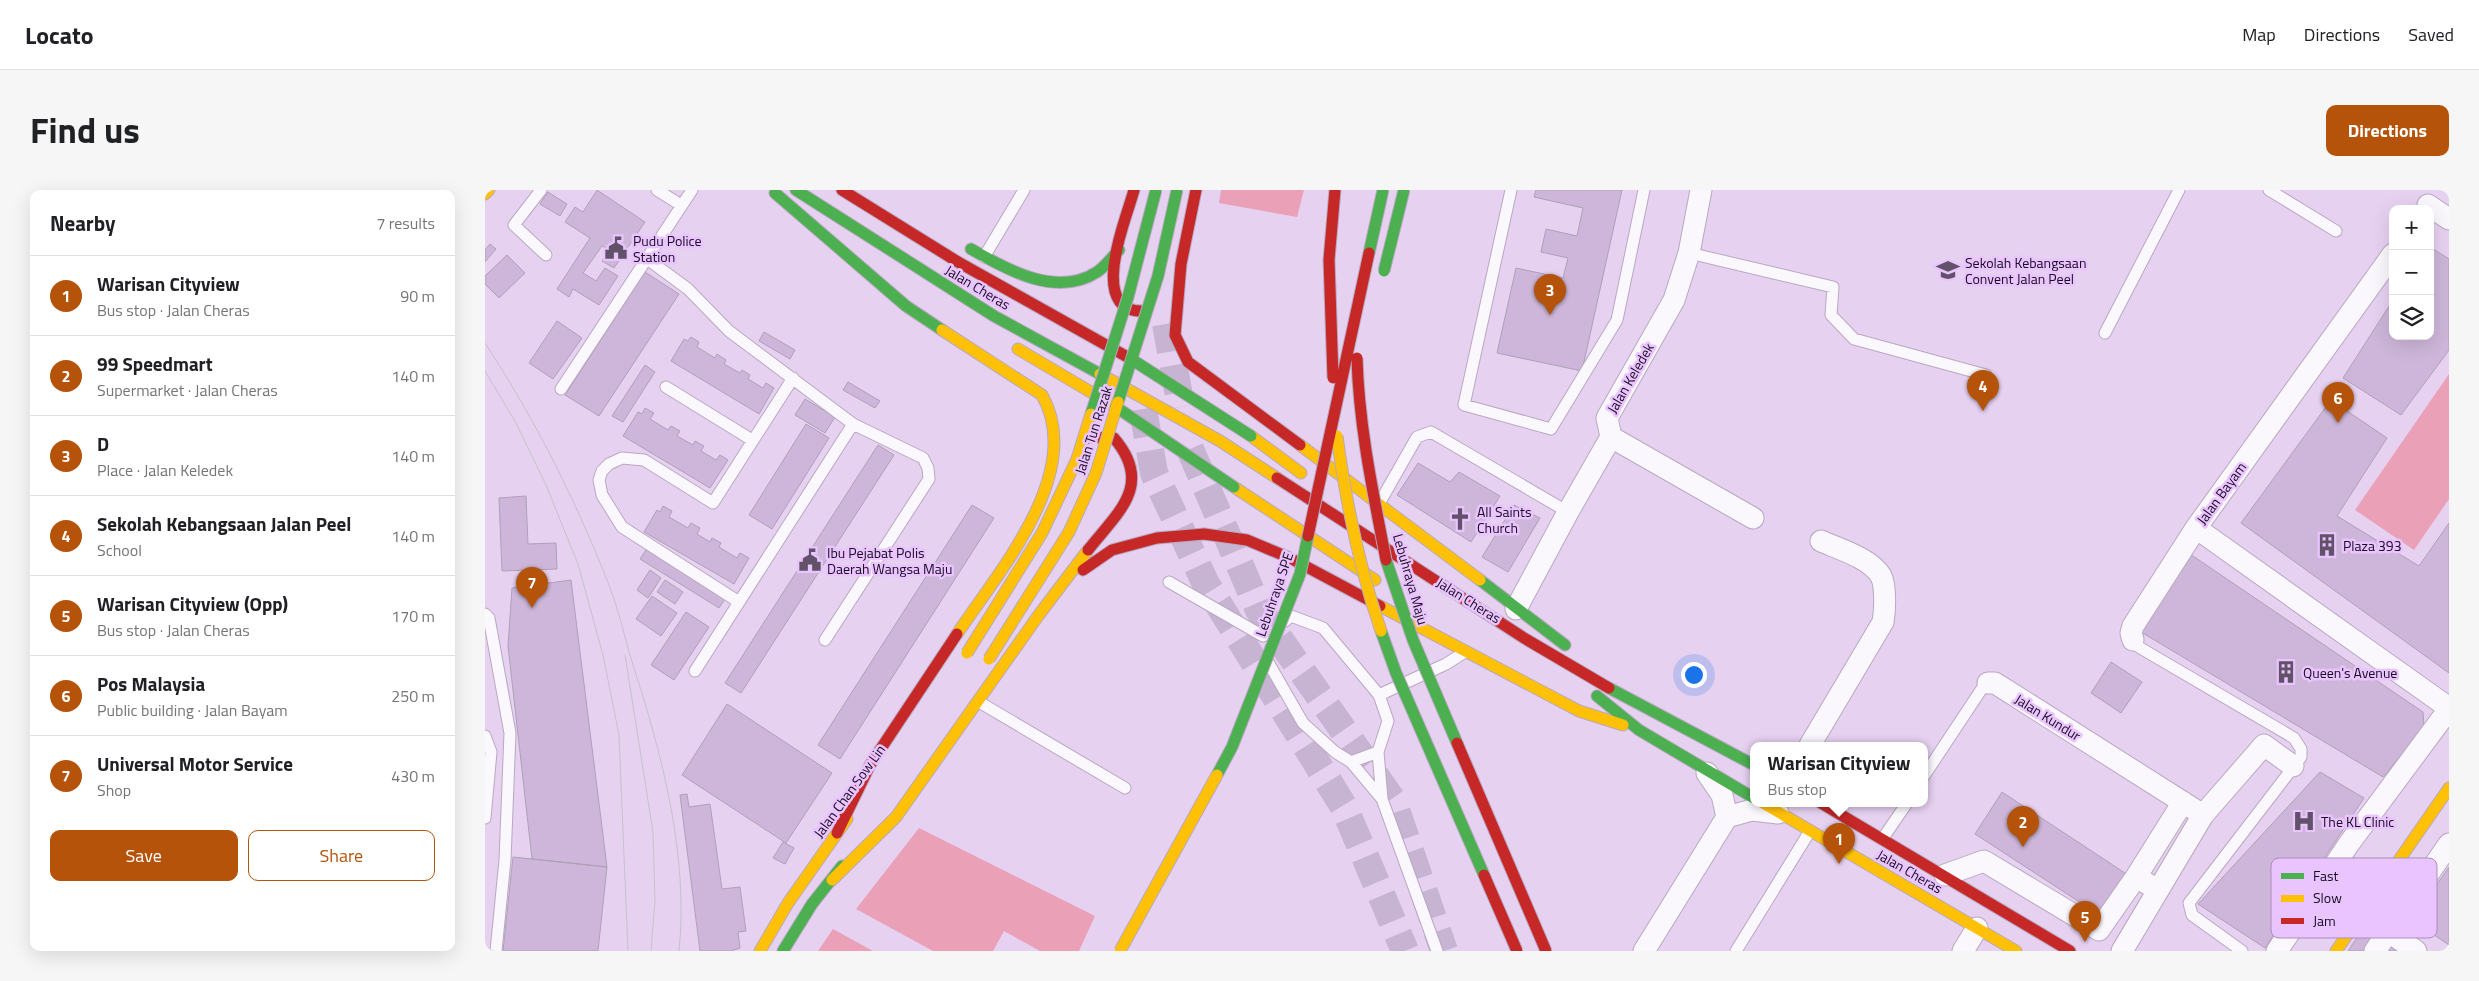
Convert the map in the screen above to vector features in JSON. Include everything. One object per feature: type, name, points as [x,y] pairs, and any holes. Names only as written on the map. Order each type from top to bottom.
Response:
[{"type":"main road","points":[[485,194],[489,190]]},
{"type":"main road","name":"Jalan Cheras","points":[[796,190],[994,316],[1220,441],[1524,638],[1632,701],[1750,763]]},
{"type":"main road","points":[[1133,190],[1113,276],[1113,292],[1121,305],[1136,312],[1163,303],[1171,292],[1181,264]]},
{"type":"main road","name":"Jalan Tun Razak","points":[[964,657],[1042,533],[1077,459],[1128,297],[1156,190]]},
{"type":"main road","name":"Jalan Tun Razak","points":[[987,663],[1069,532],[1097,472],[1158,276],[1177,190]]},
{"type":"main road","points":[[1196,190],[1181,264],[1175,335],[1188,362],[1379,503],[1576,655],[1632,701]]},
{"type":"main road","points":[[1335,190],[1331,218],[1329,292],[1333,388],[1336,434],[1345,496],[1359,563],[1396,673],[1517,951]]},
{"type":"main road","name":"Lebuhraya SPE","points":[[1120,951],[1232,747],[1300,574],[1383,190]]},
{"type":"main road","points":[[1381,285],[1404,190]]},
{"type":"main road","points":[[773,191],[851,242]]},
{"type":"main road","points":[[773,191],[906,306],[1041,395],[1053,414],[1055,428],[1052,464],[1047,487]]},
{"type":"main road","points":[[844,192],[958,262],[1111,347],[1251,436],[1332,492],[1399,543],[1530,627],[1632,701]]},
{"type":"main road","points":[[844,192],[883,201]]},
{"type":"main road","points":[[962,244],[984,257],[1029,277],[1058,284],[1097,272],[1119,250]]},
{"type":"main road","name":"Lebuhraya Maju","points":[[1358,244],[1355,300],[1358,392],[1365,450],[1387,563],[1413,640],[1546,951]]},
{"type":"main road","points":[[1006,342],[1116,407],[1234,488],[1414,605]]},
{"type":"main road","name":"Lebuhraya SPE","points":[[1267,691],[1310,580],[1365,352]]},
{"type":"main road","name":"Jalan Cheras","points":[[1149,401],[1251,476]]},
{"type":"main road","points":[[832,880],[896,817],[1038,616],[1125,501],[1133,485],[1133,469],[1127,452],[1114,438],[1089,436],[1076,444],[1047,487],[1031,521],[1002,568],[870,765],[837,832]]},
{"type":"main road","points":[[1300,510],[1323,527]]},
{"type":"main road","points":[[1067,580],[1112,550],[1157,538],[1204,534],[1247,540],[1291,558],[1579,711],[1639,730]]},
{"type":"main road","points":[[1340,538],[1404,577]]},
{"type":"main road","name":"Jalan Cheras","points":[[1486,628],[1570,679]]},
{"type":"main road","points":[[1587,695],[1639,730],[1750,796]]},
{"type":"main road","points":[[1232,772],[1245,746]]},
{"type":"main road","name":"Jalan Chan Sow Lin","points":[[760,951],[788,903],[877,778]]},
{"type":"main road","points":[[2400,858],[2449,788]]},
{"type":"main road","name":"Jalan Cheras","points":[[1770,807],[2016,951]]},
{"type":"main road","name":"Jalan Cheras","points":[[1828,807],[1945,875],[2069,951]]},
{"type":"main road","points":[[783,951],[812,904],[832,880],[871,825]]},
{"type":"main road","points":[[2336,951],[2345,938]]},
{"type":"street","name":"Jalan Keledek","points":[[1611,437],[1607,418],[1674,300],[1689,253],[1701,190]]},
{"type":"street","points":[[2427,201],[2449,219]]},
{"type":"street","name":"Jalan Bayam","points":[[2389,260],[2196,528],[2449,709]]},
{"type":"street","points":[[1516,609],[1611,437],[1753,518]]},
{"type":"street","points":[[2133,640],[2131,633],[2133,626],[2196,528]]},
{"type":"street","points":[[1812,742],[1883,622],[1885,609],[1881,577],[1866,562],[1821,541]]},
{"type":"street","name":"Jalan Kundur","points":[[1987,683],[1995,683],[2203,815]]},
{"type":"street","points":[[2339,858],[2449,709]]},
{"type":"street","points":[[2122,951],[2203,815],[2263,745],[2293,766]]},
{"type":"street","points":[[1644,951],[1727,817],[1723,794],[1698,764]]},
{"type":"street","points":[[1945,875],[1984,861],[2099,930],[2183,802]]},
{"type":"street","points":[[1727,817],[1753,810],[1768,810],[1781,814]]},
{"type":"street","points":[[2437,861],[2449,844]]},
{"type":"street","points":[[2136,876],[2158,890]]},
{"type":"street","points":[[1963,951],[1977,928]]},
{"type":"street","points":[[2277,951],[2286,938]]},
{"type":"street","points":[[2375,951],[2384,938]]},
{"type":"street","points":[[2397,938],[2416,951]]},
{"type":"lane","points":[[541,190],[514,225],[546,256]]},
{"type":"lane","points":[[657,190],[681,206]]},
{"type":"lane","points":[[561,389],[692,190]]},
{"type":"lane","points":[[984,257],[1024,190]]},
{"type":"lane","points":[[1511,190],[1464,405],[1551,429],[1617,320],[1644,190]]},
{"type":"lane","points":[[2105,333],[2179,190]]},
{"type":"lane","points":[[2269,190],[2336,231]]},
{"type":"lane","points":[[1689,253],[1833,287],[1831,315],[1854,339],[1986,375]]},
{"type":"lane","points":[[646,258],[688,289],[729,331],[853,424],[923,458],[928,468],[929,479],[825,640]]},
{"type":"lane","points":[[739,602],[622,527],[601,495],[599,480],[602,471],[609,464],[622,458],[644,460],[713,503],[793,378]]},
{"type":"lane","points":[[667,387],[752,440]]},
{"type":"lane","points":[[695,671],[853,424]]},
{"type":"lane","points":[[1379,503],[1417,437],[1431,432],[1568,512]]},
{"type":"lane","points":[[1169,582],[1263,636]]},
{"type":"lane","points":[[485,614],[489,618],[510,733],[505,860],[495,951]]},
{"type":"lane","points":[[1263,636],[1291,616],[1323,628],[1379,696],[1389,721],[1377,752],[1382,799],[1437,951]]},
{"type":"lane","points":[[1263,636],[1267,661],[1303,723],[1335,752],[1351,762],[1382,799]]},
{"type":"lane","points":[[2133,640],[2137,646],[2294,738],[2301,749],[2301,757],[2189,903],[2192,915],[2241,951]]},
{"type":"lane","points":[[1379,696],[1446,664],[1467,651]]},
{"type":"lane","name":"Jalan Kundur","points":[[1928,770],[1983,686],[1987,683]]},
{"type":"lane","points":[[979,702],[1125,788]]},
{"type":"lane","points":[[485,736],[491,752],[485,818]]},
{"type":"lane","points":[[1351,762],[1377,752]]},
{"type":"lane","points":[[1883,838],[1904,807]]},
{"type":"lane","points":[[1736,951],[1810,831]]},
{"type":"lane","points":[[792,951],[799,925]]},
{"type":"shaded area","points":[[1221,190],[1304,190],[1297,217],[1219,203]]},
{"type":"shaded area","points":[[2449,374],[2449,499],[2414,550],[2355,510]]},
{"type":"shaded area","points":[[919,828],[1095,916],[1079,951],[1040,951],[1004,931],[993,951],[933,951],[856,909]]},
{"type":"shaded area","points":[[833,929],[873,951],[818,951]]},
{"type":"building","name":"Pudu Police Station","points":[[597,190],[645,222],[614,268],[602,261],[609,250],[602,246],[583,273],[596,281],[605,268],[618,276],[599,305],[573,289],[569,297],[557,289],[590,238],[565,222],[575,207],[583,212]]},
{"type":"building","points":[[1536,190],[1622,190],[1582,371],[1497,353],[1516,268],[1563,278],[1568,258],[1541,252],[1546,229],[1577,236],[1583,208],[1534,197]]},
{"type":"building","points":[[548,192],[567,204],[560,216],[540,204]]},
{"type":"building","points":[[490,244],[496,249],[485,262],[485,250]]},
{"type":"building","points":[[2434,250],[2449,259],[2449,350],[2401,415],[2343,378],[2389,306],[2389,340],[2434,340]]},
{"type":"building","points":[[507,255],[525,273],[499,298],[485,284],[485,276]]},
{"type":"building","points":[[645,272],[679,294],[599,416],[565,395]]},
{"type":"building","points":[[557,321],[582,338],[553,379],[529,363]]},
{"type":"building","points":[[764,332],[795,350],[790,359],[759,341]]},
{"type":"building","points":[[691,337],[699,342],[697,347],[715,358],[717,354],[726,360],[724,364],[740,373],[742,370],[750,375],[748,379],[763,388],[766,383],[774,388],[759,414],[671,361],[684,339],[688,341]]},
{"type":"building","points":[[645,365],[655,372],[623,422],[612,416]]},
{"type":"building","points":[[848,382],[880,401],[875,408],[843,390]]},
{"type":"building","points":[[805,399],[835,417],[825,433],[795,415]]},
{"type":"building","name":"Plaza 393","points":[[2331,400],[2387,438],[2337,516],[2419,566],[2449,523],[2449,673],[2241,523]]},
{"type":"building","points":[[645,408],[654,413],[650,419],[668,430],[671,426],[680,431],[677,436],[693,445],[695,441],[704,446],[701,451],[716,460],[720,455],[728,460],[710,488],[623,436],[638,412],[642,414]]},
{"type":"building","points":[[806,424],[829,438],[772,529],[749,515]]},
{"type":"building","points":[[878,445],[894,455],[741,693],[725,683]]},
{"type":"building","name":"All Saints Church","points":[[1418,463],[1450,482],[1459,472],[1500,496],[1471,542],[1397,495]]},
{"type":"building","points":[[526,496],[528,544],[556,543],[557,569],[502,571],[499,498]]},
{"type":"building","points":[[972,505],[994,518],[840,759],[818,745]]},
{"type":"building","points":[[1514,505],[1540,518],[1508,572],[1482,557]]},
{"type":"building","points":[[663,506],[672,511],[669,517],[688,528],[691,523],[700,528],[697,534],[710,542],[712,538],[721,543],[719,547],[737,558],[740,553],[749,558],[734,584],[644,532],[657,510],[660,512]]},
{"type":"building","points":[[648,547],[727,596],[719,608],[640,559]]},
{"type":"building","name":"Queen's Avenue","points":[[2190,554],[2423,712],[2424,728],[2383,777],[2141,632]]},
{"type":"building","points":[[650,570],[661,578],[648,598],[637,590]]},
{"type":"building","points":[[571,580],[607,867],[532,859],[508,646],[512,588]]},
{"type":"building","points":[[665,580],[683,592],[675,604],[657,592]]},
{"type":"building","points":[[652,596],[677,613],[661,636],[636,619]]},
{"type":"building","points":[[686,612],[709,627],[674,680],[651,665]]},
{"type":"building","points":[[2111,662],[2142,682],[2121,713],[2091,693]]},
{"type":"building","points":[[727,704],[832,773],[786,843],[682,775]]},
{"type":"building","points":[[2320,772],[2364,798],[2324,858],[2271,858],[2272,938],[2265,948],[2198,904]]},
{"type":"building","points":[[2002,792],[2131,877],[2104,918],[1975,834]]},
{"type":"building","points":[[687,794],[689,807],[710,804],[722,889],[740,887],[746,931],[738,932],[740,948],[731,951],[700,951],[680,795]]},
{"type":"building","points":[[783,842],[794,848],[785,864],[773,858]]},
{"type":"building","points":[[513,857],[607,867],[598,951],[503,951]]},
{"type":"building","points":[[2449,867],[2449,945],[2437,937],[2437,884]]},
{"type":"building","points":[[2357,938],[2387,938],[2406,951],[2348,951]]},
{"type":"tunnel","points":[[1166,324],[1181,407]]},
{"type":"tunnel","points":[[1143,409],[1154,473],[1206,584],[1344,807],[1405,951]]},
{"type":"tunnel","points":[[1190,449],[1259,610],[1393,801],[1444,951]]},
{"type":"tram line","points":[[485,343],[538,431],[583,522],[616,605],[654,734],[671,806],[680,879],[679,951]]},
{"type":"tram line","points":[[485,371],[516,423],[546,485],[578,564],[603,655],[619,735],[628,951]]},
{"type":"tram line","points":[[625,655],[653,832],[655,901],[651,951]]},
{"type":"traffic: fast","points":[[796,190],[994,316],[1100,374]]},
{"type":"traffic: fast","points":[[1091,414],[1128,297],[1156,190]]},
{"type":"traffic: fast","points":[[1118,402],[1158,276],[1177,190]]},
{"type":"traffic: fast","points":[[1369,253],[1383,190]]},
{"type":"traffic: fast","points":[[1384,271],[1404,190]]},
{"type":"traffic: fast","points":[[775,193],[906,306],[942,330]]},
{"type":"traffic: fast","points":[[971,249],[1016,272],[1049,282],[1082,279],[1097,272],[1119,250]]},
{"type":"traffic: fast","points":[[1131,359],[1251,436]]},
{"type":"traffic: fast","points":[[1116,407],[1234,487]]},
{"type":"traffic: fast","points":[[1217,775],[1232,747],[1300,574],[1308,536]]},
{"type":"traffic: fast","points":[[1386,560],[1413,640],[1457,743]]},
{"type":"traffic: fast","points":[[1480,580],[1565,645]]},
{"type":"traffic: fast","points":[[1381,631],[1396,673],[1484,875]]},
{"type":"traffic: fast","points":[[1609,688],[1750,763]]},
{"type":"traffic: fast","points":[[1597,696],[1639,730],[1750,796]]},
{"type":"traffic: fast","points":[[783,951],[812,904],[842,866]]},
{"type":"traffic: slow","points":[[485,194],[489,190]]},
{"type":"traffic: slow","points":[[942,330],[1042,395],[1053,425],[1053,456],[1046,488],[1032,520],[1014,551],[957,634]]},
{"type":"traffic: slow","points":[[1018,349],[1116,407]]},
{"type":"traffic: slow","points":[[1100,374],[1220,441],[1277,478]]},
{"type":"traffic: slow","points":[[989,659],[1069,532],[1096,473],[1118,402]]},
{"type":"traffic: slow","points":[[967,653],[1042,533],[1077,459],[1091,414]]},
{"type":"traffic: slow","points":[[1251,436],[1301,473]]},
{"type":"traffic: slow","points":[[1337,436],[1354,535],[1381,631]]},
{"type":"traffic: slow","points":[[1300,445],[1480,580]]},
{"type":"traffic: slow","points":[[1234,487],[1375,580]]},
{"type":"traffic: slow","points":[[832,880],[896,817],[1038,616],[1088,550]]},
{"type":"traffic: slow","points":[[1380,606],[1579,711],[1623,725]]},
{"type":"traffic: slow","points":[[1120,951],[1217,775]]},
{"type":"traffic: slow","points":[[2400,858],[2449,788]]},
{"type":"traffic: slow","points":[[1770,807],[2016,951]]},
{"type":"traffic: slow","points":[[760,951],[788,903],[847,819]]},
{"type":"traffic: slow","points":[[2336,951],[2345,938]]},
{"type":"traffic: jam","points":[[842,190],[958,262],[1131,359]]},
{"type":"traffic: jam","points":[[1134,190],[1118,242],[1113,282],[1117,298],[1127,308],[1145,311]]},
{"type":"traffic: jam","points":[[1196,190],[1181,264],[1175,335],[1188,362],[1300,445]]},
{"type":"traffic: jam","points":[[1333,378],[1329,260],[1335,190]]},
{"type":"traffic: jam","points":[[1308,536],[1369,253]]},
{"type":"traffic: jam","points":[[1357,358],[1364,434],[1386,560]]},
{"type":"traffic: jam","points":[[1085,439],[1089,437],[1114,438],[1126,455],[1131,470],[1131,484],[1127,497],[1120,510],[1088,550]]},
{"type":"traffic: jam","points":[[1277,478],[1524,638],[1609,688]]},
{"type":"traffic: jam","points":[[1083,570],[1112,550],[1157,538],[1204,534],[1247,540],[1290,558],[1380,606]]},
{"type":"traffic: jam","points":[[837,833],[870,765],[957,634]]},
{"type":"traffic: jam","points":[[1457,743],[1546,951]]},
{"type":"traffic: jam","points":[[1828,807],[2070,951]]},
{"type":"traffic: jam","points":[[1484,875],[1517,951]]},
{"type":"place","name":"Pudu Police Station","points":[[616,248]]},
{"type":"place","name":"Sekolah Kebangsaan Convent Jalan Peel","points":[[1948,270]]},
{"type":"place","name":"D","points":[[1550,315]]},
{"type":"place","name":"Sekolah Kebangsaan Jalan Peel","points":[[1983,411]]},
{"type":"place","name":"Pos Malaysia","points":[[2338,423]]},
{"type":"place","name":"All Saints Church","points":[[1460,519]]},
{"type":"place","name":"Plaza 393","points":[[2327,545]]},
{"type":"place","name":"Ibu Pejabat Polis Daerah Wangsa Maju","points":[[810,560]]},
{"type":"place","name":"Universal Motor Service","points":[[532,608]]},
{"type":"place","name":"Queen's Avenue","points":[[2286,672]]},
{"type":"place","name":"The KL Clinic","points":[[2304,821]]},
{"type":"place","name":"99 Speedmart","points":[[2023,847]]},
{"type":"place","name":"Warisan Cityview","points":[[1839,864]]},
{"type":"place","name":"Warisan Cityview (Opp)","points":[[2085,942]]}]
